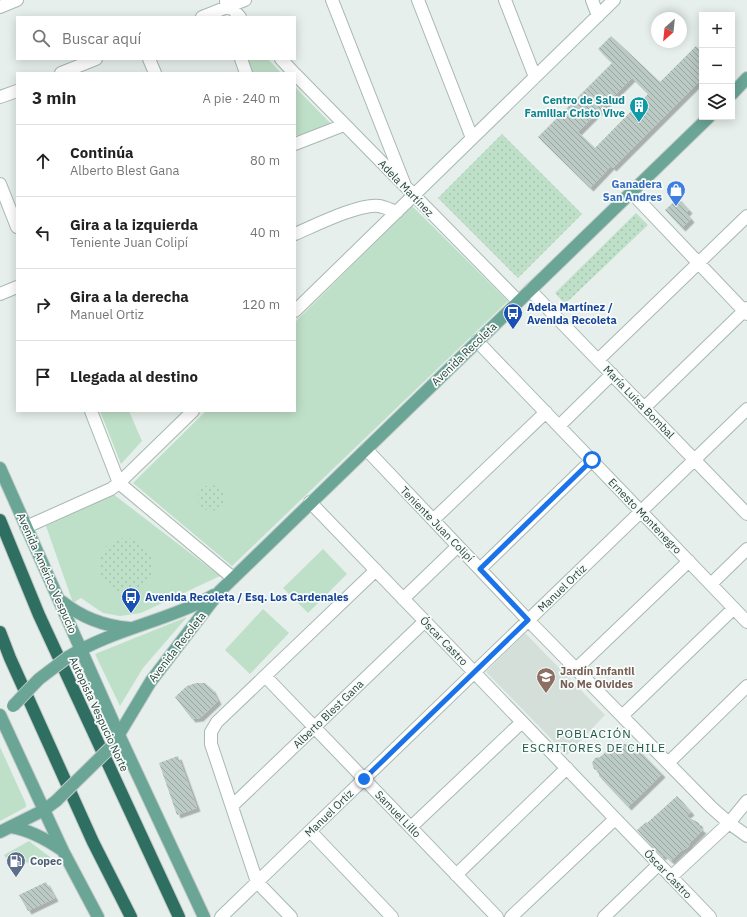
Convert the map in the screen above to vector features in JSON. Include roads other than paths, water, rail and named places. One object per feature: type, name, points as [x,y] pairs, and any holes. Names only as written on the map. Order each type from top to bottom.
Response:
[{"type":"highway","name":"Autopista Vespucio Norte","points":[[0,520],[39,615],[179,917]]},
{"type":"highway","points":[[0,632],[10,658],[93,842],[131,917]]},
{"type":"main road","points":[[735,91],[747,78]]},
{"type":"main road","name":"Avenida Recoleta","points":[[5,829],[44,810],[56,801],[112,746],[120,735],[155,674],[220,591],[310,502],[706,120]]},
{"type":"main road","name":"Avenida Américo Vespucio","points":[[0,468],[204,917]]},
{"type":"main road","name":"Avenida Recoleta","points":[[1,720],[39,679],[81,648],[187,608],[220,591]]},
{"type":"main road","points":[[60,600],[78,613],[99,622],[110,626],[134,628]]},
{"type":"main road","points":[[1,720],[63,851],[98,917]]},
{"type":"main road","points":[[5,829],[20,828],[36,834],[63,851]]},
{"type":"street","points":[[0,7],[17,0]]},
{"type":"street","points":[[205,16],[245,0]]},
{"type":"street","points":[[332,0],[410,192]]},
{"type":"street","points":[[418,0],[472,138]]},
{"type":"street","points":[[505,0],[535,77]]},
{"type":"street","points":[[592,0],[598,16]]},
{"type":"street","points":[[296,310],[397,212],[410,192],[472,138],[614,0]]},
{"type":"street","points":[[227,8],[239,16]]},
{"type":"street","points":[[66,72],[94,60]]},
{"type":"street","points":[[149,60],[155,72]]},
{"type":"street","points":[[241,60],[246,72]]},
{"type":"street","name":"Adela Martínez","points":[[282,60],[294,72]]},
{"type":"street","name":"Adela Martínez","points":[[296,74],[518,301]]},
{"type":"street","points":[[0,97],[16,91]]},
{"type":"street","points":[[296,144],[344,124]]},
{"type":"street","points":[[0,184],[16,224]]},
{"type":"street","points":[[631,192],[746,311],[644,408]]},
{"type":"street","points":[[296,234],[367,206],[379,206],[397,212]]},
{"type":"street","points":[[598,360],[747,216]]},
{"type":"street","points":[[0,294],[16,287]]},
{"type":"street","name":"María Luisa Bombal","points":[[530,290],[694,460],[746,510]]},
{"type":"street","name":"Ernesto Montenegro","points":[[477,341],[747,622]]},
{"type":"street","points":[[559,426],[612,374]]},
{"type":"street","name":"Manuel Ortiz","points":[[221,917],[747,409]]},
{"type":"street","points":[[91,412],[119,483],[233,578]]},
{"type":"street","points":[[26,527],[105,492],[119,483],[192,412]]},
{"type":"street","points":[[433,520],[546,412]]},
{"type":"street","name":"Teniente Juan Colipí","points":[[366,449],[528,620],[711,807],[747,836]]},
{"type":"street","points":[[480,569],[592,460]]},
{"type":"street","name":"Óscar Castro","points":[[310,502],[659,864],[704,915]]},
{"type":"street","points":[[403,598],[458,546]]},
{"type":"street","points":[[711,584],[747,549]]},
{"type":"street","points":[[576,669],[689,562]]},
{"type":"street","points":[[291,917],[257,882],[211,744],[211,732],[217,722],[376,570]]},
{"type":"street","points":[[622,716],[734,608]]},
{"type":"street","name":"Alberto Blest Gana","points":[[232,806],[425,621]]},
{"type":"street","name":"Samuel Lillo","points":[[265,676],[497,917]]},
{"type":"street","points":[[668,763],[747,686]]},
{"type":"street","points":[[411,827],[522,722]]},
{"type":"street","points":[[456,875],[567,768]]},
{"type":"street","points":[[671,877],[729,823],[747,801]]},
{"type":"street","points":[[511,917],[615,819]]},
{"type":"street","points":[[310,831],[392,917]]},
{"type":"street","points":[[604,917],[659,864]]},
{"type":"place","name":"Centro de Salud Familiar Cristo Vive","points":[[639,123]]},
{"type":"place","name":"Ganadera San Andres","points":[[676,207]]},
{"type":"place","name":"Adela Martínez / Avenida Recoleta","points":[[513,330]]},
{"type":"place","name":"Avenida Recoleta / Esq. Los Cardenales","points":[[131,614]]},
{"type":"place","name":"Jardín Infantil No Me Olvides","points":[[546,694]]},
{"type":"place","name":"Copec","points":[[16,878]]},
{"type":"district","name":"POBLACIÓN ESCRITORES DE CHILE","points":[[594,740]]}]
